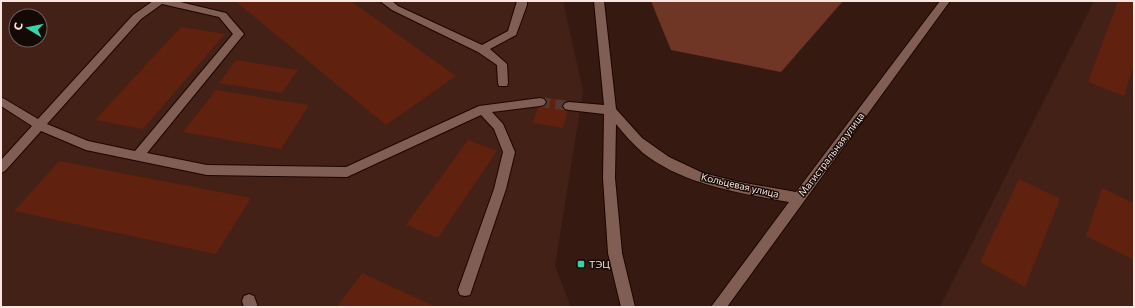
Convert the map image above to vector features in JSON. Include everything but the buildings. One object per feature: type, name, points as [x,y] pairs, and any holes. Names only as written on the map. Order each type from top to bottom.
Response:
[{"type":"street","points":[[1,168],[137,17],[161,1],[222,15],[239,34],[138,156]]},
{"type":"street","points":[[385,1],[395,8],[482,49],[502,64],[503,83]]},
{"type":"street","points":[[482,49],[512,33],[522,1]]},
{"type":"street","points":[[599,1],[610,110],[609,178],[616,253],[628,307]]},
{"type":"street","name":"Магистральная улица","points":[[718,307],[944,1]]},
{"type":"street","points":[[1,101],[40,126],[86,145],[138,156],[207,170],[347,172],[483,109],[540,102]]},
{"type":"street","points":[[569,106],[610,110]]},
{"type":"street","points":[[465,290],[500,188],[509,152],[499,127],[483,109]]},
{"type":"street","name":"Кольцевая улица","points":[[610,110],[647,149],[678,168],[713,180],[798,198]]},
{"type":"shaded area","points":[[1,1],[563,1],[583,91],[555,266],[571,307],[1,307]]},
{"type":"shaded area","points":[[651,1],[843,1],[781,72],[671,50]]},
{"type":"shaded area","points":[[1094,1],[1134,1],[1134,307],[940,307]]},
{"type":"tunnel","points":[[540,102],[569,106]]},
{"type":"place","name":"ТЭЦ","points":[[581,264]]}]
